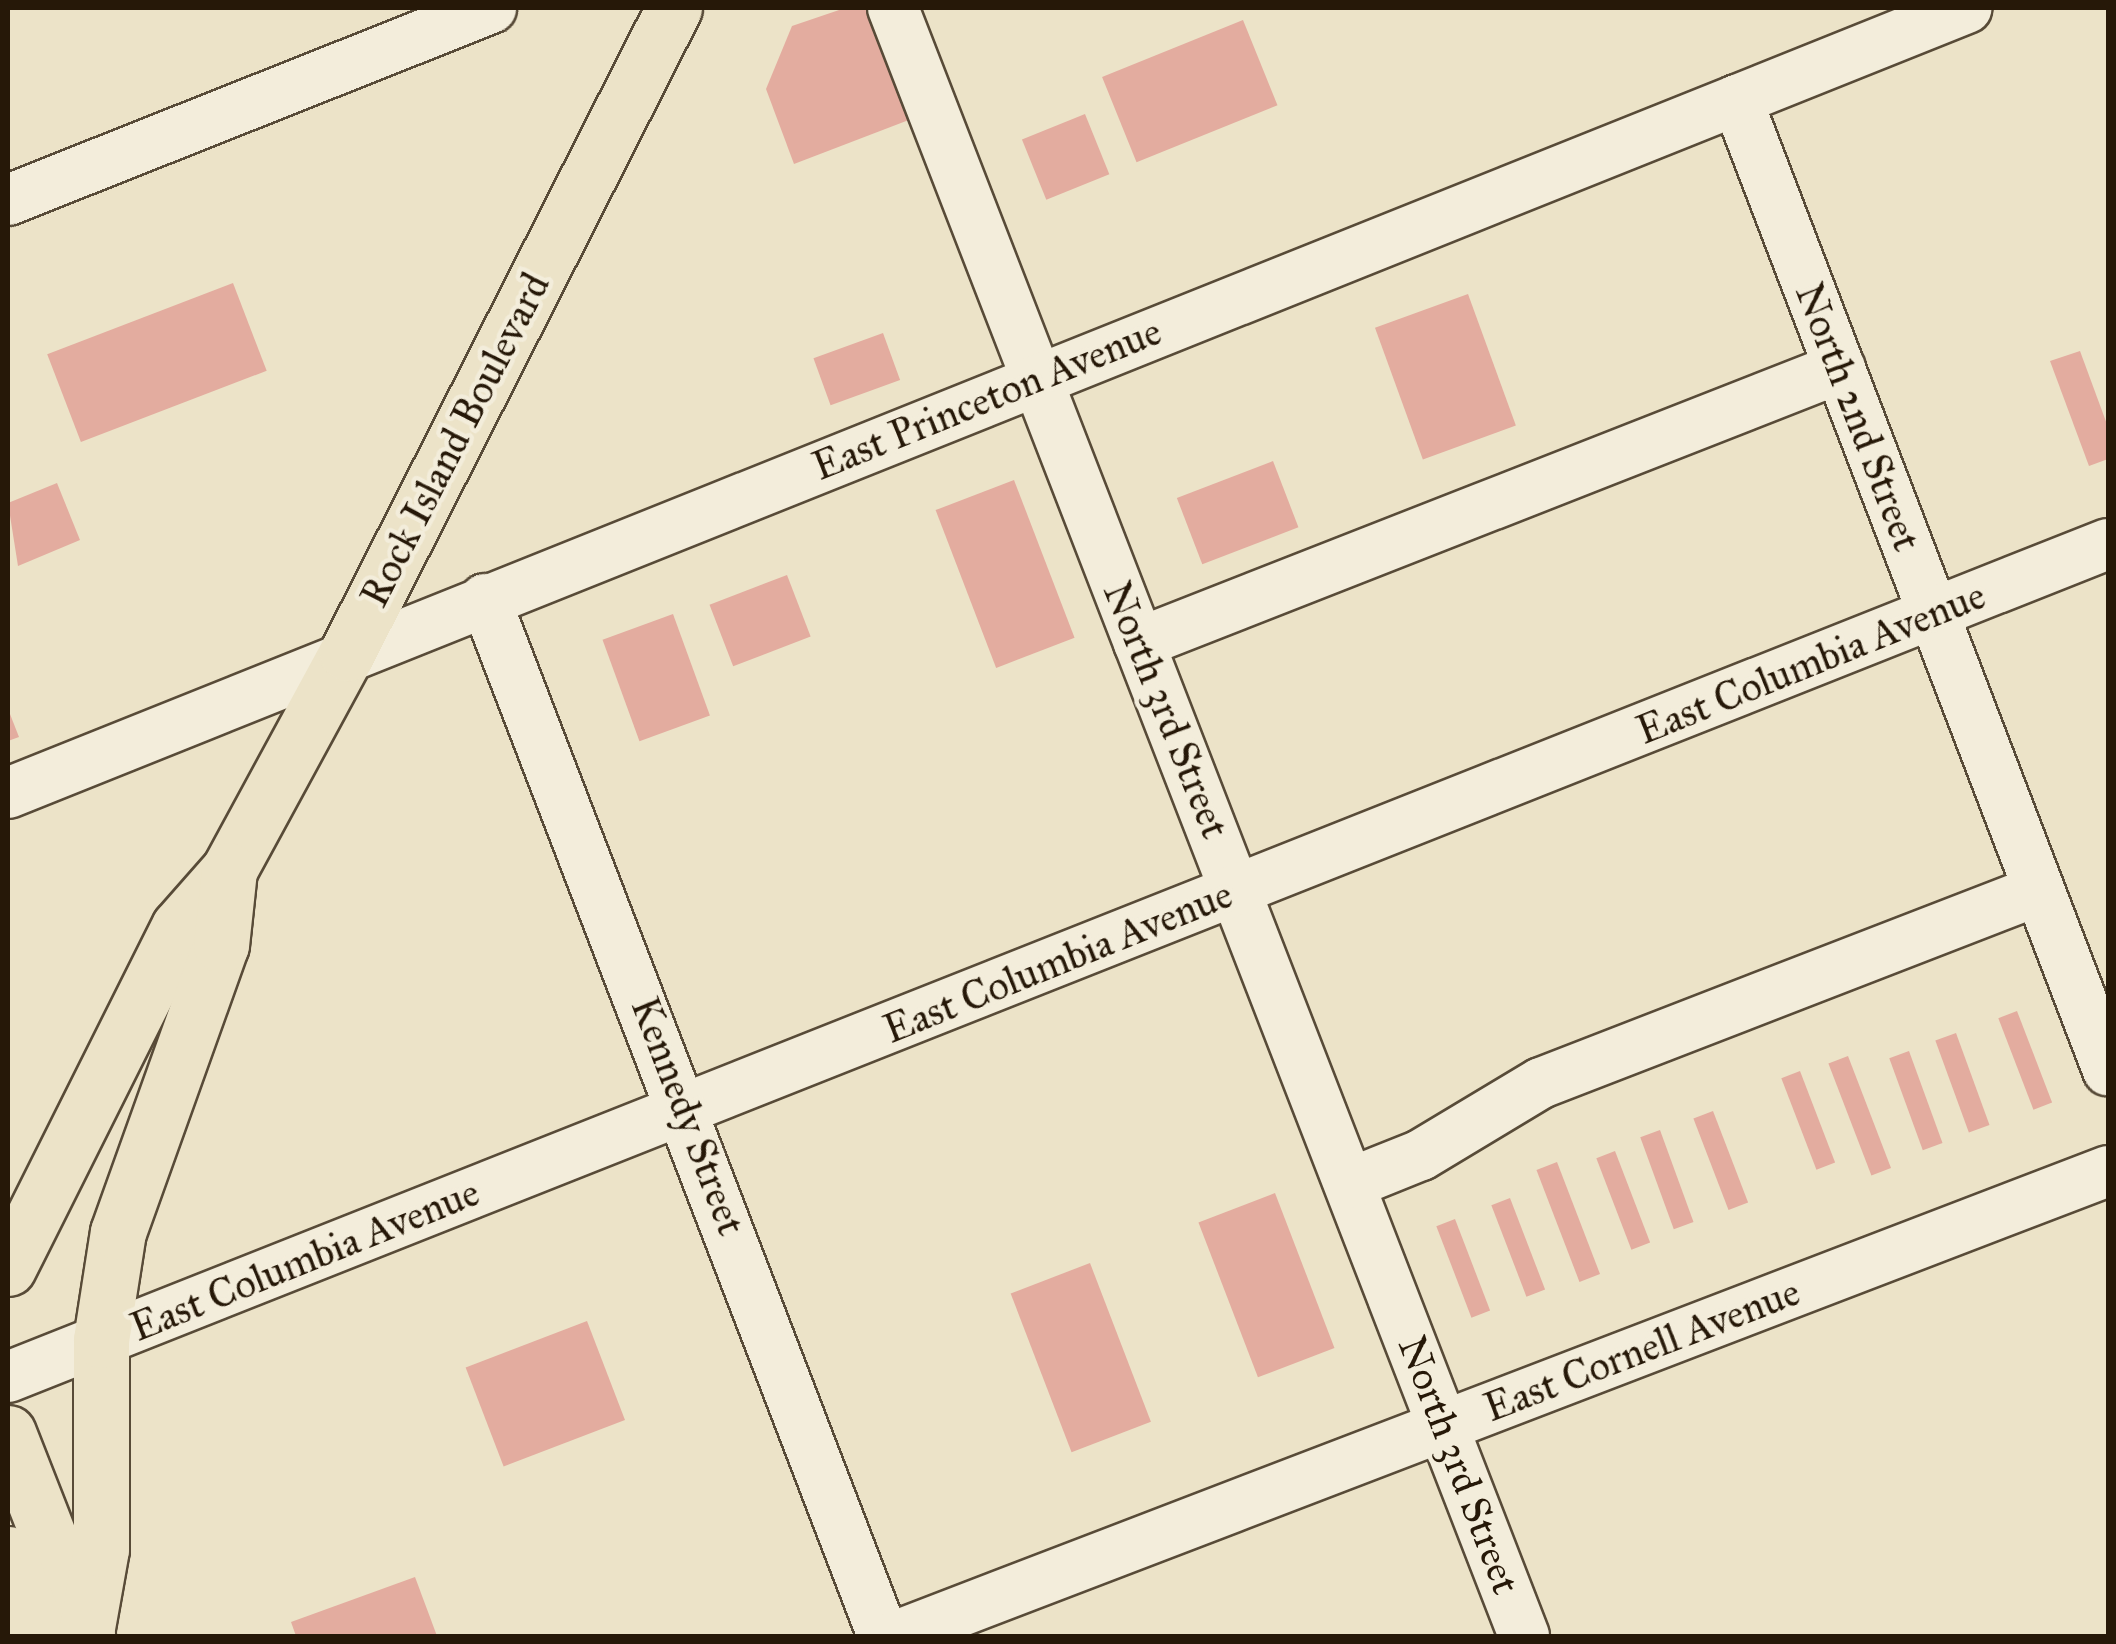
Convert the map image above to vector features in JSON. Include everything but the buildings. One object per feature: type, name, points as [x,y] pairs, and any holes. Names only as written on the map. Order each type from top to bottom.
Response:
[{"type":"main road","name":"Rock Island Boulevard","points":[[8,1268],[179,927],[229,870],[347,654],[674,8]]},
{"type":"main road","name":"Rock Island Boulevard","points":[[71,1635],[100,1549],[100,1340],[118,1232],[221,944],[229,870]]},
{"type":"main road","points":[[8,1174],[74,1135]]},
{"type":"main road","points":[[8,1433],[71,1635]]},
{"type":"main road","points":[[8,1554],[71,1635]]},
{"type":"street","points":[[8,200],[492,8]]},
{"type":"street","name":"North 3rd Street","points":[[893,8],[1524,1636]]},
{"type":"street","name":"East Princeton Avenue","points":[[8,793],[484,599],[1968,8]]},
{"type":"street","name":"North 2nd Street","points":[[1736,100],[2108,1070]]},
{"type":"street","points":[[1139,643],[1840,368]]},
{"type":"street","name":"East Columbia Avenue","points":[[8,1378],[2108,544]]},
{"type":"street","name":"Kennedy Street","points":[[484,599],[687,1109],[883,1636]]},
{"type":"street","points":[[1351,1183],[1421,1154],[1541,1083],[2040,890]]},
{"type":"street","name":"East Cornell Avenue","points":[[896,1636],[2108,1171]]}]
